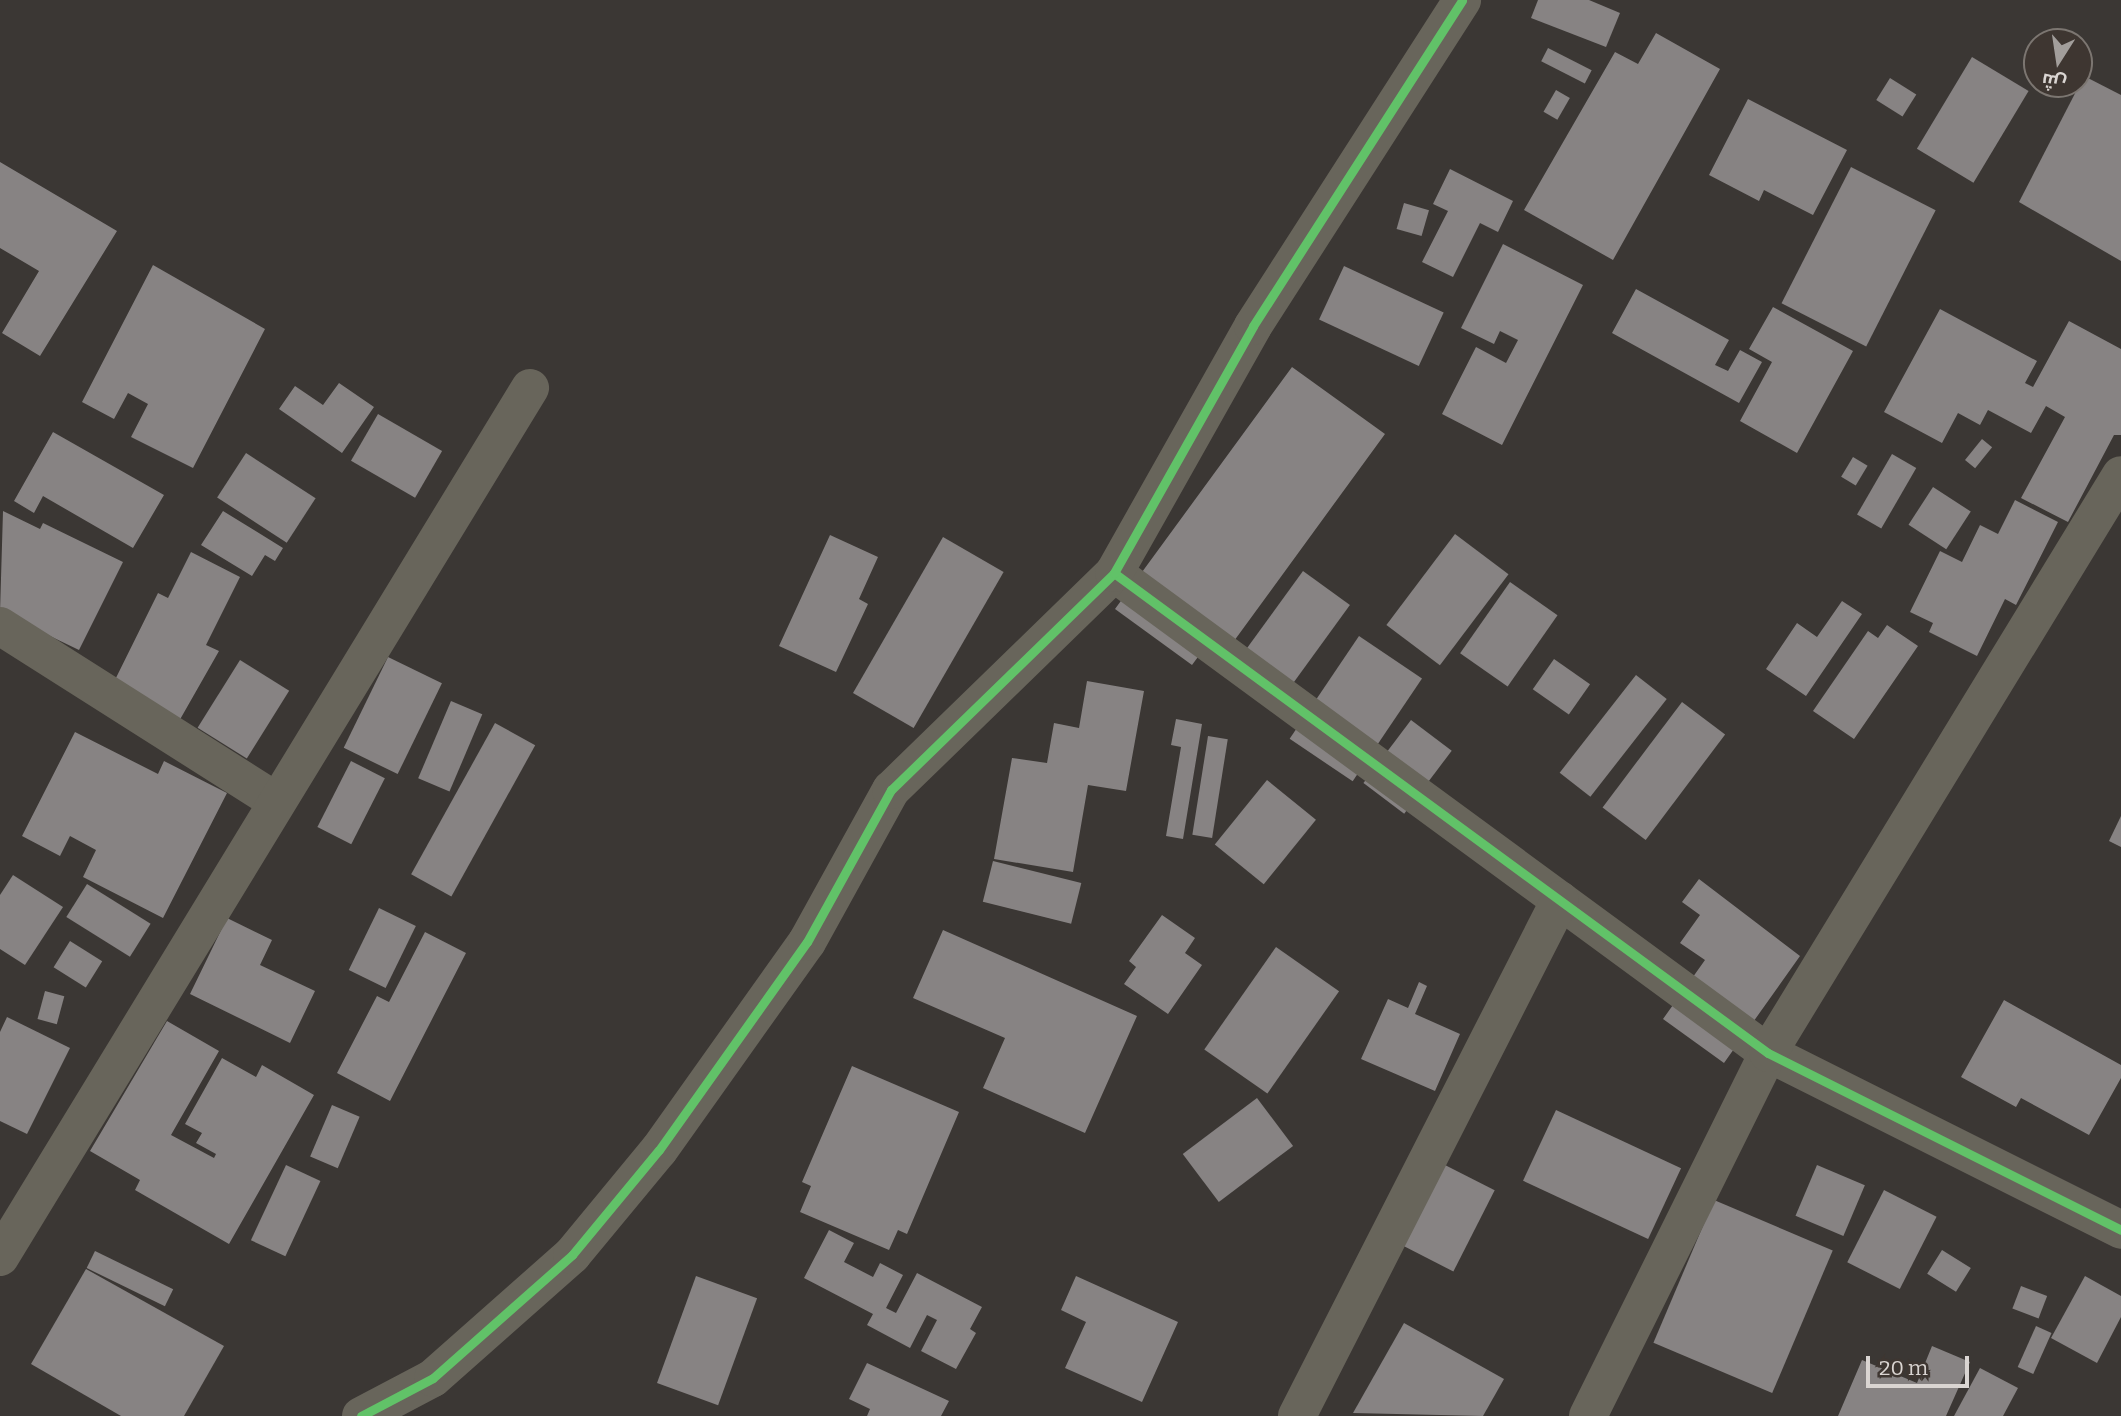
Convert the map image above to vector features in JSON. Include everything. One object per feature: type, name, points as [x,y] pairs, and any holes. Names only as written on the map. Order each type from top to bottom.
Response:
[{"type":"street","points":[[361,1416],[433,1378],[572,1255],[659,1150],[807,942],[891,790],[1114,573],[1253,326],[1462,0]]},
{"type":"street","points":[[0,1257],[530,388]]},
{"type":"street","points":[[1588,1416],[1768,1053],[2121,475]]},
{"type":"street","points":[[1114,573],[1768,1053],[2121,1230]]},
{"type":"street","points":[[0,626],[277,802]]},
{"type":"street","points":[[1297,1416],[1560,900]]},
{"type":"building","points":[[1538,0],[1589,0],[1620,13],[1606,47],[1531,18]]},
{"type":"building","points":[[1656,33],[1720,69],[1613,260],[1524,210],[1615,52],[1638,64]]},
{"type":"building","points":[[1548,48],[1592,70],[1585,84],[1541,61]]},
{"type":"building","points":[[1972,57],[2023,88],[2024,98],[1973,183],[1917,149]]},
{"type":"building","points":[[1890,78],[1916,94],[1903,116],[1876,100]]},
{"type":"building","points":[[2093,81],[2121,95],[2121,261],[2019,202],[2073,98],[2093,98]]},
{"type":"building","points":[[1556,90],[1570,98],[1557,120],[1544,112]]},
{"type":"building","points":[[1748,99],[1847,150],[1813,215],[1764,190],[1759,201],[1709,175]]},
{"type":"building","points":[[0,162],[117,231],[40,356],[2,333],[39,271],[0,248]]},
{"type":"building","points":[[1851,167],[1936,210],[1866,346],[1782,303]]},
{"type":"building","points":[[1450,169],[1513,201],[1498,232],[1480,223],[1453,277],[1422,262],[1448,211],[1433,204]]},
{"type":"building","points":[[1404,203],[1429,210],[1422,236],[1397,229]]},
{"type":"building","points":[[1503,244],[1583,285],[1502,445],[1442,414],[1476,347],[1506,363],[1518,340],[1500,331],[1494,344],[1461,328]]},
{"type":"building","points":[[153,265],[265,329],[193,468],[131,437],[148,404],[128,393],[114,419],[82,402]]},
{"type":"building","points":[[1344,266],[1444,312],[1419,366],[1319,319]]},
{"type":"building","points":[[1636,289],[1729,340],[1715,365],[1728,371],[1740,350],[1762,362],[1739,403],[1612,333]]},
{"type":"building","points":[[1773,307],[1853,351],[1797,453],[1740,421],[1772,362],[1749,349]]},
{"type":"building","points":[[1940,309],[2037,361],[2025,383],[2033,387],[2069,321],[2121,349],[2121,435],[2114,435],[2068,522],[2021,498],[2065,417],[2046,406],[2031,433],[1988,410],[1980,425],[1958,413],[1942,443],[1884,412]]},
{"type":"building","points":[[1292,367],[1385,434],[1234,641],[1218,630],[1192,665],[1115,609]]},
{"type":"building","points":[[339,383],[374,407],[342,453],[279,409],[295,386],[323,405]]},
{"type":"building","points":[[378,414],[442,451],[415,498],[351,461]]},
{"type":"building","points":[[53,432],[164,495],[133,548],[43,496],[34,513],[14,501]]},
{"type":"building","points":[[1982,439],[1992,447],[1975,468],[1965,460]]},
{"type":"building","points":[[246,453],[316,498],[287,543],[217,497]]},
{"type":"building","points":[[1892,454],[1916,468],[1881,529],[1857,515]]},
{"type":"building","points":[[1853,457],[1868,466],[1856,485],[1841,477]]},
{"type":"building","points":[[1933,487],[1971,512],[1946,549],[1908,525]]},
{"type":"building","points":[[2015,500],[2058,522],[2016,605],[2005,599],[1977,656],[1929,632],[1933,623],[1910,612],[1940,551],[1962,562],[1980,525],[1998,534]]},
{"type":"building","points":[[3,511],[40,529],[43,523],[123,562],[79,650],[0,612]]},
{"type":"building","points":[[223,511],[283,548],[275,561],[265,555],[252,576],[201,545]]},
{"type":"building","points":[[1455,534],[1509,574],[1440,665],[1386,625]]},
{"type":"building","points":[[830,535],[878,557],[859,599],[868,604],[836,672],[779,646]]},
{"type":"building","points":[[943,537],[1004,572],[914,728],[853,693]]},
{"type":"building","points":[[191,552],[240,577],[206,645],[219,651],[174,730],[107,696],[158,593],[168,598]]},
{"type":"building","points":[[1303,571],[1350,605],[1275,708],[1228,674]]},
{"type":"building","points":[[1510,582],[1558,615],[1508,687],[1460,653]]},
{"type":"building","points":[[1842,601],[1862,614],[1806,696],[1766,669],[1797,623],[1817,637]]},
{"type":"building","points":[[1887,625],[1918,646],[1854,739],[1813,711],[1868,631],[1878,638]]},
{"type":"building","points":[[1359,636],[1422,678],[1353,781],[1290,739]]},
{"type":"building","points":[[388,657],[442,683],[398,774],[344,748]]},
{"type":"building","points":[[1554,659],[1590,684],[1569,715],[1533,689]]},
{"type":"building","points":[[240,660],[289,691],[247,759],[198,728]]},
{"type":"building","points":[[1636,675],[1667,699],[1590,797],[1560,773]]},
{"type":"building","points":[[1087,681],[1144,691],[1126,791],[1088,785],[1073,872],[994,859],[1012,758],[1047,763],[1054,723],[1079,728]]},
{"type":"building","points":[[451,701],[482,714],[449,792],[418,778]]},
{"type":"building","points":[[1682,702],[1725,734],[1646,840],[1603,807]]},
{"type":"building","points":[[1176,719],[1202,724],[1183,839],[1166,836],[1181,747],[1171,745]]},
{"type":"building","points":[[1411,720],[1452,751],[1404,814],[1363,783]]},
{"type":"building","points":[[495,723],[535,745],[451,897],[411,874]]},
{"type":"building","points":[[75,732],[158,774],[164,761],[227,793],[163,918],[83,877],[96,850],[70,836],[60,856],[22,836]]},
{"type":"building","points":[[1208,736],[1228,739],[1212,838],[1192,835]]},
{"type":"building","points":[[351,761],[385,778],[351,844],[317,827]]},
{"type":"building","points":[[1267,780],[1316,820],[1264,884],[1215,845]]},
{"type":"building","points":[[2121,816],[2121,847],[2109,841]]},
{"type":"building","points":[[993,861],[1081,883],[1071,924],[983,902]]},
{"type":"building","points":[[13,875],[63,907],[25,965],[0,949],[0,895]]},
{"type":"building","points":[[1699,879],[1800,956],[1724,1063],[1663,1019],[1705,960],[1680,943],[1700,915],[1682,902]]},
{"type":"building","points":[[87,884],[151,924],[130,957],[66,917]]},
{"type":"building","points":[[379,908],[416,926],[386,988],[349,970]]},
{"type":"building","points":[[1162,915],[1195,938],[1185,953],[1202,965],[1168,1014],[1124,984],[1136,967],[1129,961]]},
{"type":"building","points":[[227,918],[272,940],[260,965],[315,991],[290,1043],[190,994]]},
{"type":"building","points":[[943,930],[1137,1016],[1085,1133],[983,1088],[1005,1038],[913,998]]},
{"type":"building","points":[[425,932],[466,953],[390,1101],[337,1073],[377,996],[389,1002]]},
{"type":"building","points":[[70,941],[102,961],[86,987],[54,967]]},
{"type":"building","points":[[1276,947],[1339,991],[1267,1094],[1204,1049]]},
{"type":"building","points":[[1419,982],[1427,986],[1415,1014],[1460,1034],[1435,1091],[1361,1059],[1388,999],[1408,1008]]},
{"type":"building","points":[[45,991],[64,996],[57,1024],[37,1019]]},
{"type":"building","points":[[2004,1000],[2121,1065],[2121,1078],[2089,1135],[2021,1098],[2016,1107],[1961,1077]]},
{"type":"building","points":[[7,1017],[70,1048],[27,1134],[0,1121],[0,1032]]},
{"type":"building","points":[[167,1021],[219,1051],[171,1135],[214,1158],[216,1154],[196,1143],[202,1133],[185,1124],[222,1058],[256,1077],[262,1065],[314,1095],[229,1244],[135,1190],[140,1180],[90,1151]]},
{"type":"building","points":[[852,1066],[959,1112],[907,1234],[898,1230],[889,1250],[800,1212],[811,1186],[802,1182]]},
{"type":"building","points":[[1257,1098],[1293,1146],[1219,1202],[1183,1154]]},
{"type":"building","points":[[332,1105],[360,1117],[338,1168],[310,1157]]},
{"type":"building","points":[[1556,1110],[1681,1168],[1648,1239],[1523,1181]]},
{"type":"building","points":[[1443,1164],[1495,1190],[1453,1271],[1402,1245]]},
{"type":"building","points":[[286,1165],[320,1181],[285,1256],[251,1240]]},
{"type":"building","points":[[1817,1165],[1865,1185],[1843,1236],[1796,1216]]},
{"type":"building","points":[[1884,1190],[1937,1217],[1900,1289],[1847,1262]]},
{"type":"building","points":[[1714,1200],[1833,1250],[1772,1393],[1653,1343]]},
{"type":"building","points":[[829,1230],[854,1243],[844,1262],[873,1277],[880,1263],[903,1275],[886,1308],[896,1313],[917,1273],[982,1307],[970,1329],[976,1333],[956,1369],[921,1351],[937,1320],[927,1315],[910,1348],[867,1325],[873,1314],[804,1278]]},
{"type":"building","points":[[1942,1250],[1971,1268],[1956,1292],[1927,1274]]},
{"type":"building","points":[[95,1251],[173,1289],[165,1306],[87,1268]]},
{"type":"building","points":[[86,1269],[224,1346],[184,1416],[121,1416],[31,1364]]},
{"type":"building","points":[[696,1276],[757,1298],[718,1405],[657,1383]]},
{"type":"building","points":[[1076,1276],[1178,1322],[1142,1402],[1065,1368],[1086,1322],[1061,1310]]},
{"type":"building","points":[[2085,1276],[2121,1296],[2121,1317],[2097,1363],[2051,1338]]},
{"type":"building","points":[[2021,1286],[2047,1296],[2039,1318],[2012,1308]]},
{"type":"building","points":[[1404,1323],[1504,1379],[1483,1416],[1353,1413]]},
{"type":"building","points":[[2036,1326],[2052,1333],[2033,1374],[2018,1367]]},
{"type":"building","points":[[1932,1346],[1970,1362],[1946,1416],[1838,1416],[1862,1360],[1917,1383]]},
{"type":"building","points":[[867,1363],[949,1401],[941,1416],[867,1416],[870,1409],[849,1399]]},
{"type":"building","points":[[1980,1368],[2018,1388],[2003,1416],[1954,1416]]},
{"type":"cycle path","points":[[361,1416],[433,1378],[572,1255],[659,1150],[807,942],[891,790],[1114,573],[1253,326],[1462,0]]},
{"type":"cycle path","points":[[1114,573],[1768,1053],[2121,1230]]}]
